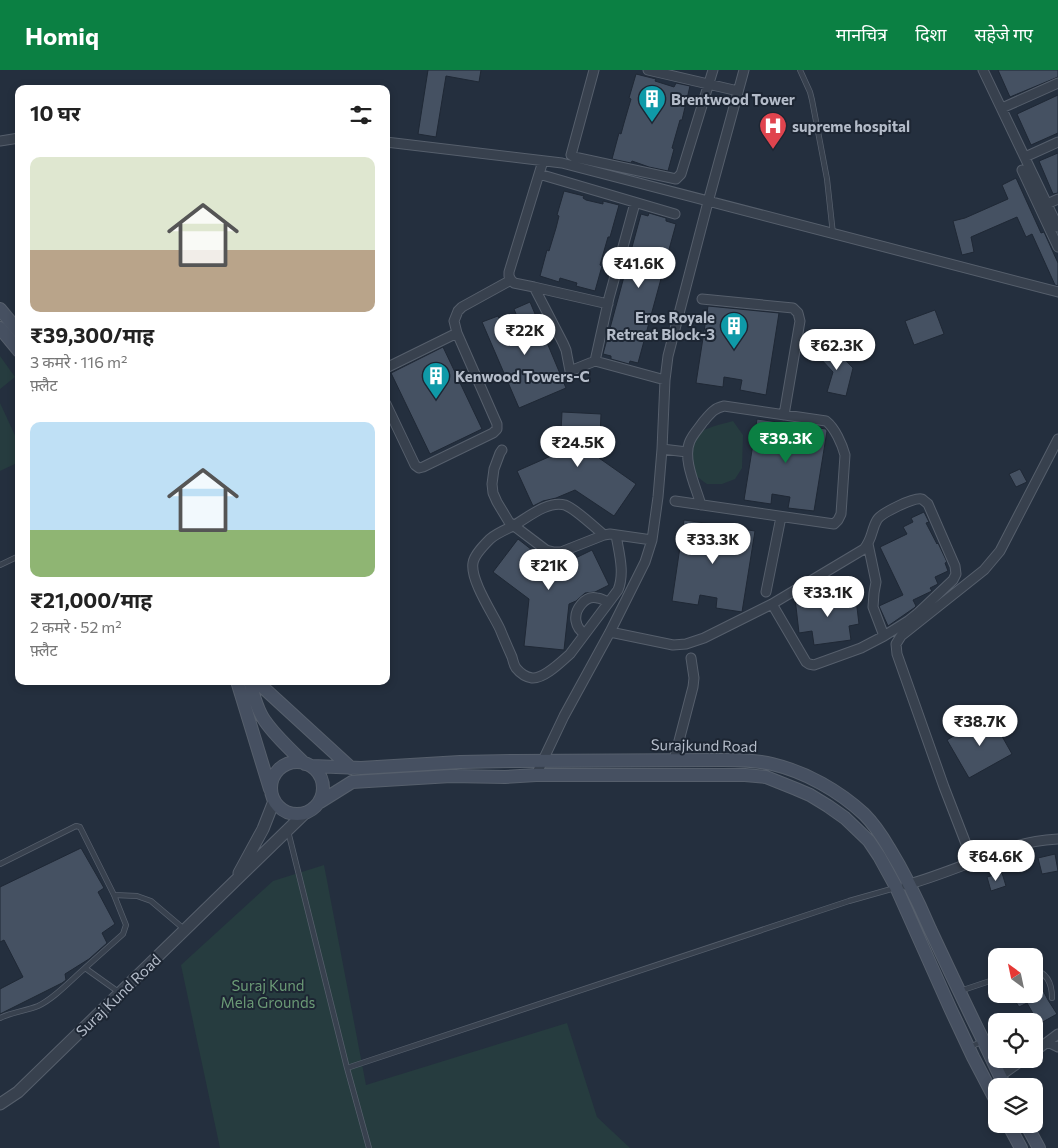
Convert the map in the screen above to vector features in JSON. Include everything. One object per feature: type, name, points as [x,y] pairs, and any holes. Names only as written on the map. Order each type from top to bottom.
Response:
[{"type":"main road","points":[[0,309],[15,327]]},
{"type":"main road","points":[[0,328],[15,346]]},
{"type":"main road","points":[[238,685],[272,796],[279,807],[285,812],[304,814],[312,810],[320,802],[323,786],[321,778],[317,772],[280,740],[264,720],[251,685]]},
{"type":"main road","points":[[260,685],[351,768]]},
{"type":"main road","name":"Surajkund Road","points":[[308,765],[361,768],[460,762],[544,760],[723,760],[770,763],[806,775],[823,784],[864,814],[882,836],[909,884],[1001,1078]]},
{"type":"main road","points":[[272,796],[273,777],[279,769],[297,762],[308,765]]},
{"type":"main road","name":"Surajkund Road","points":[[320,802],[352,782],[451,776],[745,774],[766,778],[796,789],[828,806],[845,818],[868,841],[879,856],[896,887],[969,1048],[988,1085]]},
{"type":"main road","points":[[1013,1133],[1021,1148]]},
{"type":"main road","points":[[1031,1133],[1039,1148]]},
{"type":"street","points":[[594,70],[571,155],[672,179],[676,179],[681,174],[713,70]]},
{"type":"street","points":[[648,70],[738,91]]},
{"type":"street","points":[[536,775],[564,716],[610,632],[645,562],[652,540],[658,497],[668,356],[744,70]]},
{"type":"street","points":[[983,70],[1058,227]]},
{"type":"street","points":[[1002,108],[1058,83]]},
{"type":"street","points":[[0,141],[15,139]]},
{"type":"street","points":[[390,142],[562,163],[1058,292]]},
{"type":"street","points":[[1025,157],[1058,142]]},
{"type":"street","points":[[543,161],[509,276],[514,283],[608,304]]},
{"type":"street","points":[[1022,170],[1058,246]]},
{"type":"street","points":[[539,174],[675,214]]},
{"type":"street","points":[[1047,204],[1058,199]]},
{"type":"street","points":[[595,361],[635,202]]},
{"type":"street","points":[[390,412],[415,465],[419,468],[493,433],[497,429],[497,424],[454,321],[462,307],[511,280]]},
{"type":"street","points":[[534,287],[566,350],[570,371],[595,361],[665,380]]},
{"type":"street","points":[[702,299],[793,308],[798,313],[800,320],[784,415]]},
{"type":"street","points":[[390,366],[457,332]]},
{"type":"street","points":[[674,501],[781,517],[834,524],[842,514],[844,450],[831,425],[826,421],[724,406],[718,407],[712,411],[689,442],[688,462],[701,505]]},
{"type":"street","points":[[973,862],[897,654],[896,644],[901,636],[984,570],[993,560],[1000,551],[1058,439]]},
{"type":"street","points":[[662,449],[688,452]]},
{"type":"street","points":[[502,450],[494,469],[493,493],[509,522],[546,550],[562,552],[610,534],[652,540]]},
{"type":"street","points":[[610,632],[673,645],[686,644],[704,638],[772,604],[857,553],[870,542],[876,522],[880,516],[916,499],[923,499],[928,504],[955,566],[956,574],[953,580],[908,621],[861,648],[814,664],[809,664],[772,604]]},
{"type":"street","points":[[604,535],[571,508],[564,505],[552,505],[537,511],[500,532],[490,539],[474,558],[473,571],[478,584],[500,628],[516,667],[522,674],[533,678],[544,675],[560,663],[570,654],[618,590],[622,576],[616,535]]},
{"type":"street","points":[[766,592],[781,517]]},
{"type":"street","points":[[868,544],[876,582],[873,607],[884,636]]},
{"type":"street","points":[[584,634],[576,622],[578,609],[590,597],[608,602]]},
{"type":"street","points":[[674,760],[693,687],[694,678],[691,658]]},
{"type":"street","points":[[234,883],[263,829],[272,796]]},
{"type":"street","name":"Suraj Kund Road","points":[[0,1104],[18,1092],[304,814]]},
{"type":"street","points":[[896,887],[973,862],[1017,845],[1058,839]]},
{"type":"street","points":[[1043,1046],[1058,1034]]},
{"type":"street","points":[[1048,1042],[1058,1046]]},
{"type":"street","points":[[1005,1078],[1015,1068]]},
{"type":"lane","points":[[800,70],[812,100],[827,180],[834,234]]},
{"type":"lane","points":[[0,565],[15,558]]},
{"type":"lane","points":[[0,864],[78,826],[82,830],[114,895],[126,925],[123,934],[47,1001],[33,1008],[0,1018]]},
{"type":"lane","points":[[288,830],[347,1068],[369,1148]]},
{"type":"lane","points":[[347,1068],[896,887]]},
{"type":"lane","points":[[114,895],[137,896],[151,900],[185,930]]},
{"type":"lane","points":[[85,968],[120,993]]},
{"type":"lane","points":[[1043,974],[1052,986],[1052,998]]},
{"type":"lane","points":[[959,991],[988,982]]},
{"type":"lane","points":[[969,1048],[988,1039]]},
{"type":"green space","points":[[0,356],[15,377],[0,389]]},
{"type":"green space","points":[[0,403],[15,435],[15,464],[0,471]]},
{"type":"green space","points":[[733,421],[743,435],[742,468],[735,479],[722,484],[707,484],[692,469],[691,443],[703,431]]},
{"type":"green space","name":"Suraj Kund Mela Grounds","points":[[324,865],[366,1085],[567,1023],[597,1117],[630,1148],[220,1148],[181,965],[273,881]]},
{"type":"building","points":[[428,70],[481,70],[479,82],[446,76],[436,137],[418,134]]},
{"type":"building","points":[[998,70],[1058,70],[1058,77],[1010,97]]},
{"type":"building","name":"Brentwood Tower","points":[[636,74],[656,79],[655,81],[674,87],[676,83],[690,86],[682,120],[680,120],[672,148],[674,149],[668,171],[632,161],[631,163],[612,159],[631,99],[629,98]]},
{"type":"building","points":[[1058,95],[1058,133],[1031,145],[1017,114]]},
{"type":"building","points":[[1058,153],[1058,193],[1053,194],[1039,161]]},
{"type":"building","points":[[1016,178],[1041,233],[1044,232],[1058,263],[1058,286],[1055,285],[1032,234],[1026,237],[1017,217],[971,237],[974,252],[962,255],[953,221],[965,218],[1008,199],[1002,185]]},
{"type":"building","points":[[564,191],[584,196],[583,198],[586,200],[603,204],[603,201],[619,205],[600,265],[602,266],[595,291],[576,286],[577,283],[560,278],[559,282],[540,276],[547,250],[549,251],[556,228],[559,216],[557,215]]},
{"type":"building","points":[[649,213],[666,218],[666,221],[676,224],[638,363],[630,361],[629,364],[611,359],[611,356],[603,354],[641,214],[648,216]]},
{"type":"building","points":[[530,302],[566,388],[519,408],[482,322],[498,316],[500,320],[516,314],[514,309]]},
{"type":"building","name":"Eros Royale Retreat Block-3","points":[[708,306],[779,313],[766,395],[740,390],[742,380],[724,377],[723,387],[696,383]]},
{"type":"building","points":[[935,310],[944,334],[914,345],[905,321]]},
{"type":"building","points":[[830,344],[853,368],[846,396],[827,392],[833,372],[818,356]]},
{"type":"building","name":"Kenwood Towers-C","points":[[443,347],[482,429],[430,454],[391,373]]},
{"type":"building","points":[[562,412],[601,414],[599,458],[636,484],[614,516],[575,490],[533,506],[517,471],[560,452]]},
{"type":"building","points":[[757,419],[826,429],[814,511],[788,508],[790,497],[772,494],[771,504],[744,500]]},
{"type":"building","points":[[1020,469],[1027,482],[1016,487],[1009,474]]},
{"type":"building","points":[[924,512],[929,522],[926,523],[947,562],[945,563],[948,571],[935,577],[938,584],[930,588],[932,591],[913,600],[916,606],[888,626],[879,606],[903,595],[880,547],[907,534],[903,527],[913,522],[911,518]]},
{"type":"building","points":[[684,520],[712,524],[712,526],[755,531],[742,612],[716,608],[717,598],[700,595],[698,605],[672,601]]},
{"type":"building","points":[[518,539],[555,568],[592,550],[609,585],[595,592],[585,593],[569,604],[564,650],[524,646],[529,599],[493,572]]},
{"type":"building","points":[[855,591],[859,624],[849,626],[851,640],[814,645],[812,631],[799,633],[795,598],[813,596],[814,604],[836,601],[835,593]]},
{"type":"building","points":[[990,715],[1012,754],[969,778],[947,740]]},
{"type":"building","points":[[81,848],[104,888],[98,892],[115,924],[102,933],[107,943],[89,959],[65,974],[66,980],[62,983],[0,1014],[0,989],[23,977],[4,940],[0,942],[0,887]]},
{"type":"building","points":[[1055,854],[1058,871],[1042,874],[1038,858]]},
{"type":"building","points":[[1002,873],[1006,886],[991,891],[987,877]]},
{"type":"building","points":[[1043,990],[1057,1014],[1043,1022],[1043,1013],[1033,1013],[1027,1003],[1043,1003]]},
{"type":"building","points":[[1017,1003],[1027,1003],[1019,1007]]},
{"type":"place","name":"Brentwood Tower","points":[[652,123]]},
{"type":"place","name":"supreme hospital","points":[[773,150]]},
{"type":"place","name":"Eros Royale Retreat Block-3","points":[[734,350]]},
{"type":"place","name":"Kenwood Towers-C","points":[[436,400]]}]
